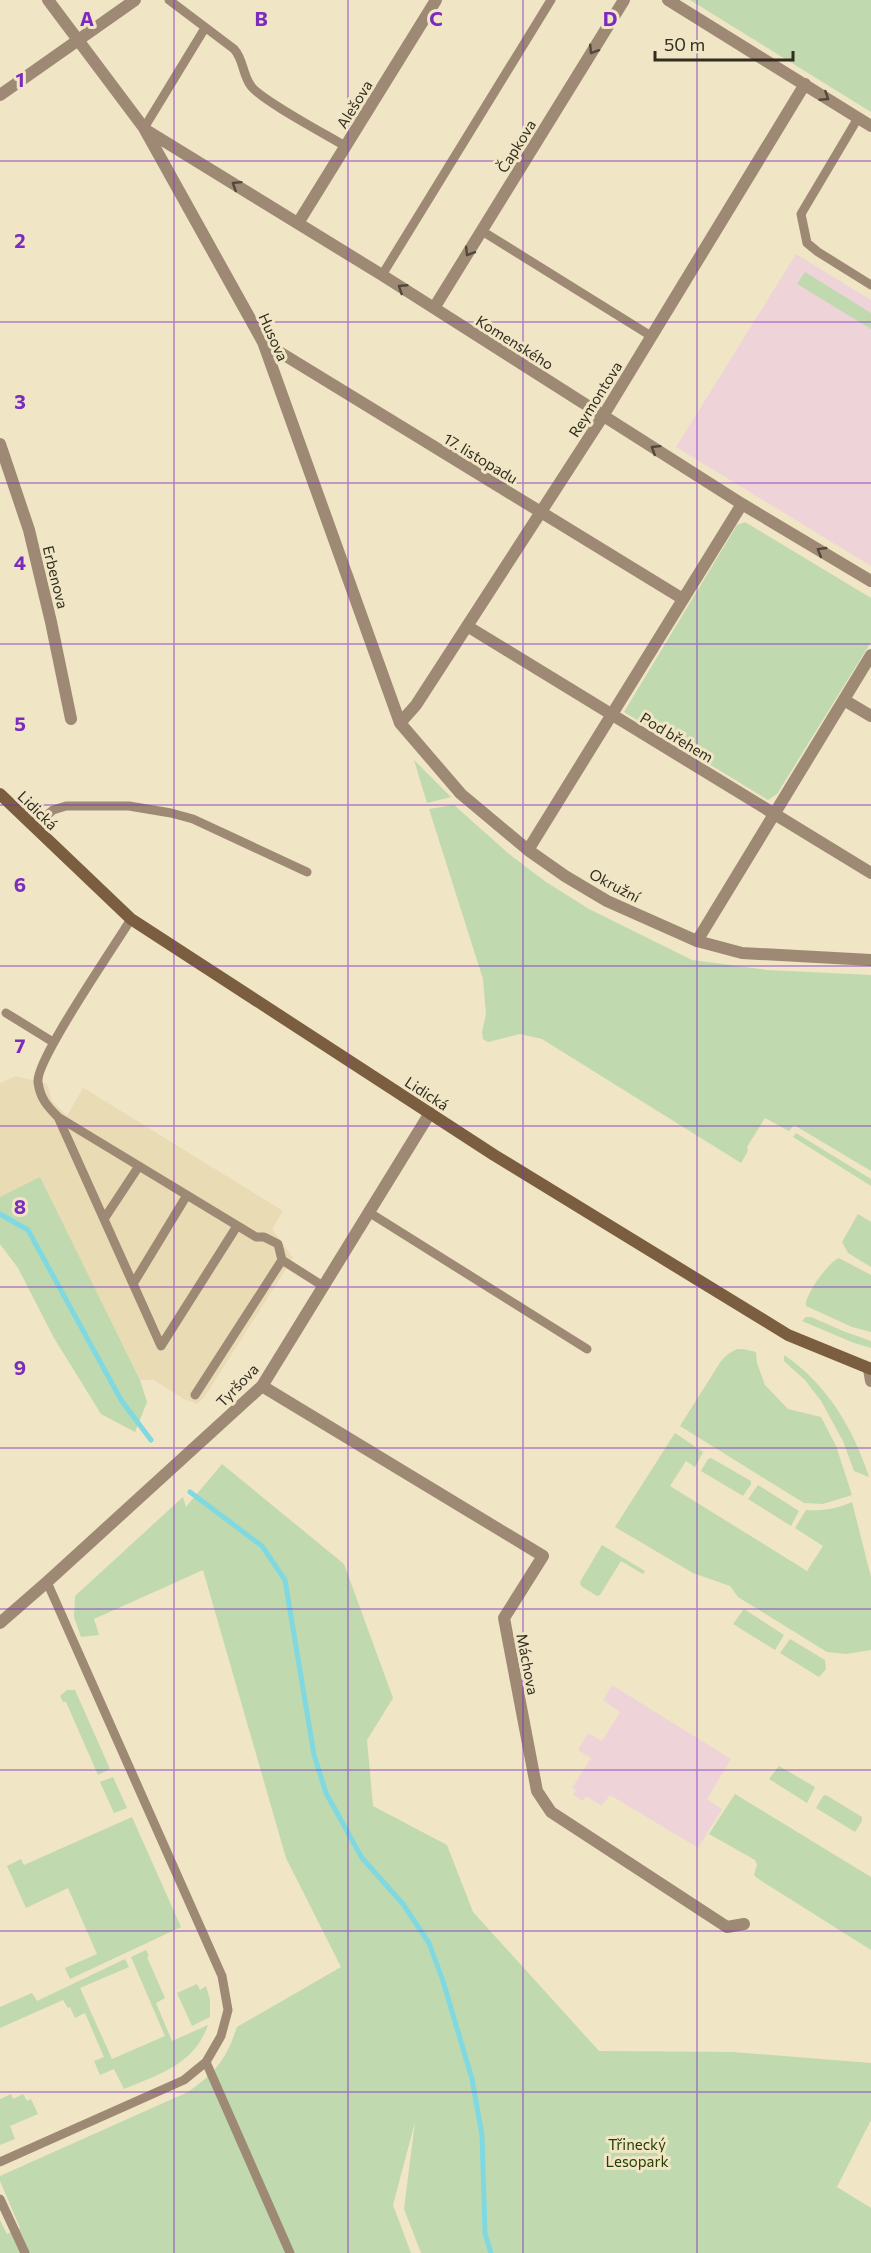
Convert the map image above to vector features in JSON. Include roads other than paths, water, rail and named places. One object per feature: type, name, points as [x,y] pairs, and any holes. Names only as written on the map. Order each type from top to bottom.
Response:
[{"type":"street","name":"Husova","points":[[48,0],[144,128],[263,342],[400,723]]},
{"type":"street","points":[[0,95],[135,0]]},
{"type":"street","name":"Alešova","points":[[298,223],[436,0]]},
{"type":"street","name":"Čapkova","points":[[434,308],[624,0]]},
{"type":"street","points":[[668,0],[871,126]]},
{"type":"street","name":"Reymontova","points":[[400,723],[416,705],[603,416],[805,84]]},
{"type":"street","name":"Komenského","points":[[144,128],[382,275],[742,504],[871,581]]},
{"type":"street","name":"17. listopadu","points":[[263,342],[683,599]]},
{"type":"street","name":"Erbenova","points":[[0,444],[5,477],[29,530],[71,719]]},
{"type":"street","points":[[528,850],[742,504]]},
{"type":"street","name":"Pod břehem","points":[[468,626],[871,873]]},
{"type":"street","points":[[697,940],[871,655]]},
{"type":"street","points":[[844,700],[871,716]]},
{"type":"street","name":"Okružní","points":[[400,723],[461,794],[528,850],[607,901],[697,940],[742,952],[871,960]]},
{"type":"street","name":"Lidická","points":[[0,794],[131,918],[504,1161],[788,1335],[870,1373]]},
{"type":"street","name":"Tyršova","points":[[0,1623],[262,1386],[430,1113]]},
{"type":"street","name":"Máchova","points":[[262,1386],[543,1556],[504,1618],[537,1791],[551,1812],[727,1927],[744,1924]]},
{"type":"lane","points":[[169,0],[234,48],[240,56],[246,77],[257,93],[345,146]]},
{"type":"lane","points":[[382,275],[551,0]]},
{"type":"lane","points":[[144,128],[205,28]]},
{"type":"lane","points":[[858,118],[801,214],[807,243],[871,285]]},
{"type":"lane","points":[[482,231],[651,336]]},
{"type":"lane","points":[[33,827],[53,810],[66,806],[129,806],[193,819],[307,872]]},
{"type":"lane","points":[[131,918],[53,1042],[37,1080],[44,1103],[58,1117],[237,1226],[256,1237],[264,1237],[278,1244],[282,1260],[323,1286]]},
{"type":"lane","points":[[6,1013],[53,1042]]},
{"type":"lane","points":[[58,1117],[161,1346],[237,1226]]},
{"type":"lane","points":[[104,1219],[139,1166]]},
{"type":"lane","points":[[133,1284],[188,1196]]},
{"type":"lane","points":[[370,1213],[587,1349]]},
{"type":"lane","points":[[195,1395],[282,1260]]},
{"type":"lane","points":[[0,2163],[184,2080],[206,2062],[220,2036],[228,2010],[222,1976],[47,1582]]},
{"type":"lane","points":[[206,2062],[290,2253]]},
{"type":"lane","points":[[0,2199],[25,2253]]},
{"type":"waterway","points":[[0,1214],[28,1230],[121,1400],[151,1440]]},
{"type":"waterway","points":[[190,1492],[262,1546],[285,1580],[314,1755],[326,1793],[362,1858],[403,1904],[429,1943],[443,1981],[472,2079],[482,2135],[485,2234],[491,2253]]},
{"type":"park label","name":"Třinecký Lesopark","points":[[637,2152]]}]
